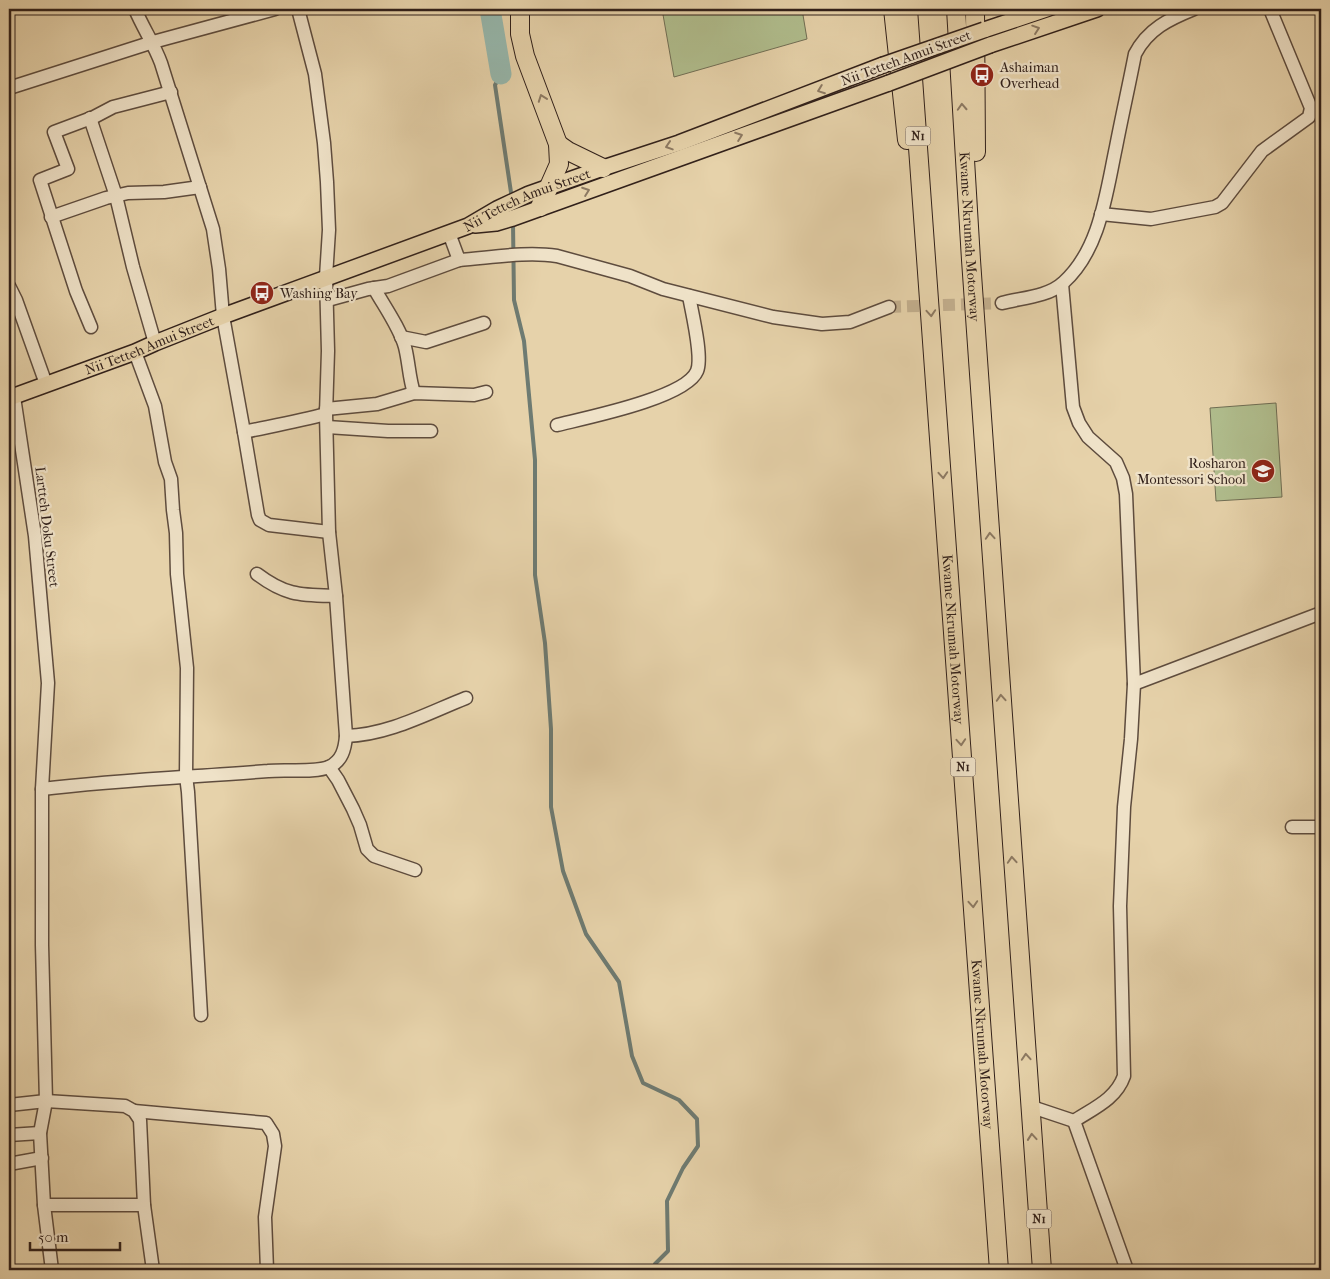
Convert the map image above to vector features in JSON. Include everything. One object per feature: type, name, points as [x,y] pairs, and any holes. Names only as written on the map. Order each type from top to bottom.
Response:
[{"type":"highway","points":[[520,9],[520,34],[525,56],[558,144],[558,164],[540,207]]},
{"type":"highway","points":[[893,9],[914,207],[928,264]]},
{"type":"highway","name":"Kwame Nkrumah Motorway","points":[[908,9],[928,264],[999,1270]]},
{"type":"highway","name":"Kwame Nkrumah Motorway","points":[[956,9],[970,260],[1042,1270]]},
{"type":"highway","points":[[970,260],[976,209],[975,9]]},
{"type":"highway","points":[[558,144],[568,152],[602,168]]},
{"type":"main road","name":"Nii Tetteh Amui Street","points":[[11,398],[135,352],[326,277],[468,226],[513,202],[550,186],[679,143],[883,65],[1047,9]]},
{"type":"main road","points":[[468,226],[496,223],[990,45],[1097,9]]},
{"type":"street","points":[[136,9],[141,24],[153,42],[171,92],[213,229],[217,249],[223,316],[258,515],[260,520],[268,526],[329,532]]},
{"type":"street","points":[[9,88],[153,42],[275,9]]},
{"type":"street","points":[[42,790],[82,784],[186,776],[286,769],[317,770],[329,767],[339,760],[345,750],[346,736],[336,596],[329,532],[326,416],[328,388],[328,300],[326,277],[329,230],[324,143],[315,74],[298,9]]},
{"type":"street","points":[[1002,303],[1046,292],[1062,284],[1079,265],[1102,214],[1136,54],[1141,43],[1159,26],[1194,9]]},
{"type":"street","points":[[1102,214],[1150,219],[1215,208],[1222,203],[1262,151],[1309,117],[1311,108],[1270,9]]},
{"type":"street","points":[[91,327],[76,291],[40,180],[68,169],[54,132],[113,107],[171,92]]},
{"type":"street","points":[[90,118],[116,196],[133,266],[155,343]]},
{"type":"street","points":[[52,217],[128,193],[164,192],[200,187]]},
{"type":"street","points":[[449,233],[459,260]]},
{"type":"street","points":[[328,300],[396,283],[459,260],[515,256],[557,256],[630,276],[663,289],[773,317],[822,324],[850,322],[889,307]]},
{"type":"street","points":[[1030,1106],[1074,1120],[1107,1100],[1120,1086],[1124,1076],[1120,906],[1124,807],[1134,684],[1126,494],[1123,478],[1116,462],[1088,437],[1079,423],[1073,407],[1062,284]]},
{"type":"street","points":[[9,286],[16,300],[46,384]]},
{"type":"street","points":[[374,288],[405,347],[414,394]]},
{"type":"street","points":[[557,425],[619,410],[677,390],[688,382],[697,372],[699,361],[690,296]]},
{"type":"street","points":[[401,337],[426,342],[484,324]]},
{"type":"street","points":[[135,352],[155,406],[165,462],[171,479],[186,668],[186,776],[201,1015]]},
{"type":"street","points":[[244,432],[280,423],[297,422],[326,416],[414,394],[474,395],[486,392]]},
{"type":"street","name":"Lartteh Doku Street","points":[[11,398],[35,536],[48,683],[42,790],[42,944],[46,1100],[40,1133],[44,1205],[52,1270]]},
{"type":"street","points":[[326,416],[388,431],[431,431]]},
{"type":"street","points":[[256,574],[281,590],[300,595],[336,596]]},
{"type":"street","points":[[1134,684],[1321,613]]},
{"type":"street","points":[[346,736],[362,735],[409,721],[466,698]]},
{"type":"street","points":[[329,767],[353,809],[367,849],[374,856],[414,870]]},
{"type":"street","points":[[1292,827],[1321,827]]},
{"type":"street","points":[[9,1105],[46,1100],[125,1106],[134,1111],[266,1123],[273,1134],[275,1146],[265,1217],[267,1270]]},
{"type":"street","points":[[134,1111],[140,1120],[144,1205],[153,1270]]},
{"type":"street","points":[[1074,1120],[1127,1270]]},
{"type":"street","points":[[9,1135],[40,1133]]},
{"type":"street","points":[[9,1164],[42,1158]]},
{"type":"street","points":[[44,1205],[144,1205]]},
{"type":"green space","points":[[662,9],[802,9],[807,39],[674,77]]},
{"type":"green space","points":[[1276,403],[1282,497],[1216,501],[1210,408]]},
{"type":"waterway","points":[[490,9],[501,74]]},
{"type":"waterway","points":[[501,74],[495,85],[512,199]]},
{"type":"waterway","points":[[513,223],[514,300],[524,341],[535,460],[535,575],[545,643],[551,729],[551,807],[563,871],[586,934],[619,982],[632,1056],[643,1083],[679,1100],[697,1119],[698,1146],[683,1168],[667,1201],[668,1251],[655,1264],[654,1270]]},
{"type":"tunnel","points":[[889,307],[1002,303]]},
{"type":"place","name":"Ashaiman Overhead","points":[[982,75]]},
{"type":"place","name":"Washing Bay","points":[[262,293]]},
{"type":"place","name":"Rosharon Montessori School","points":[[1263,471]]}]
